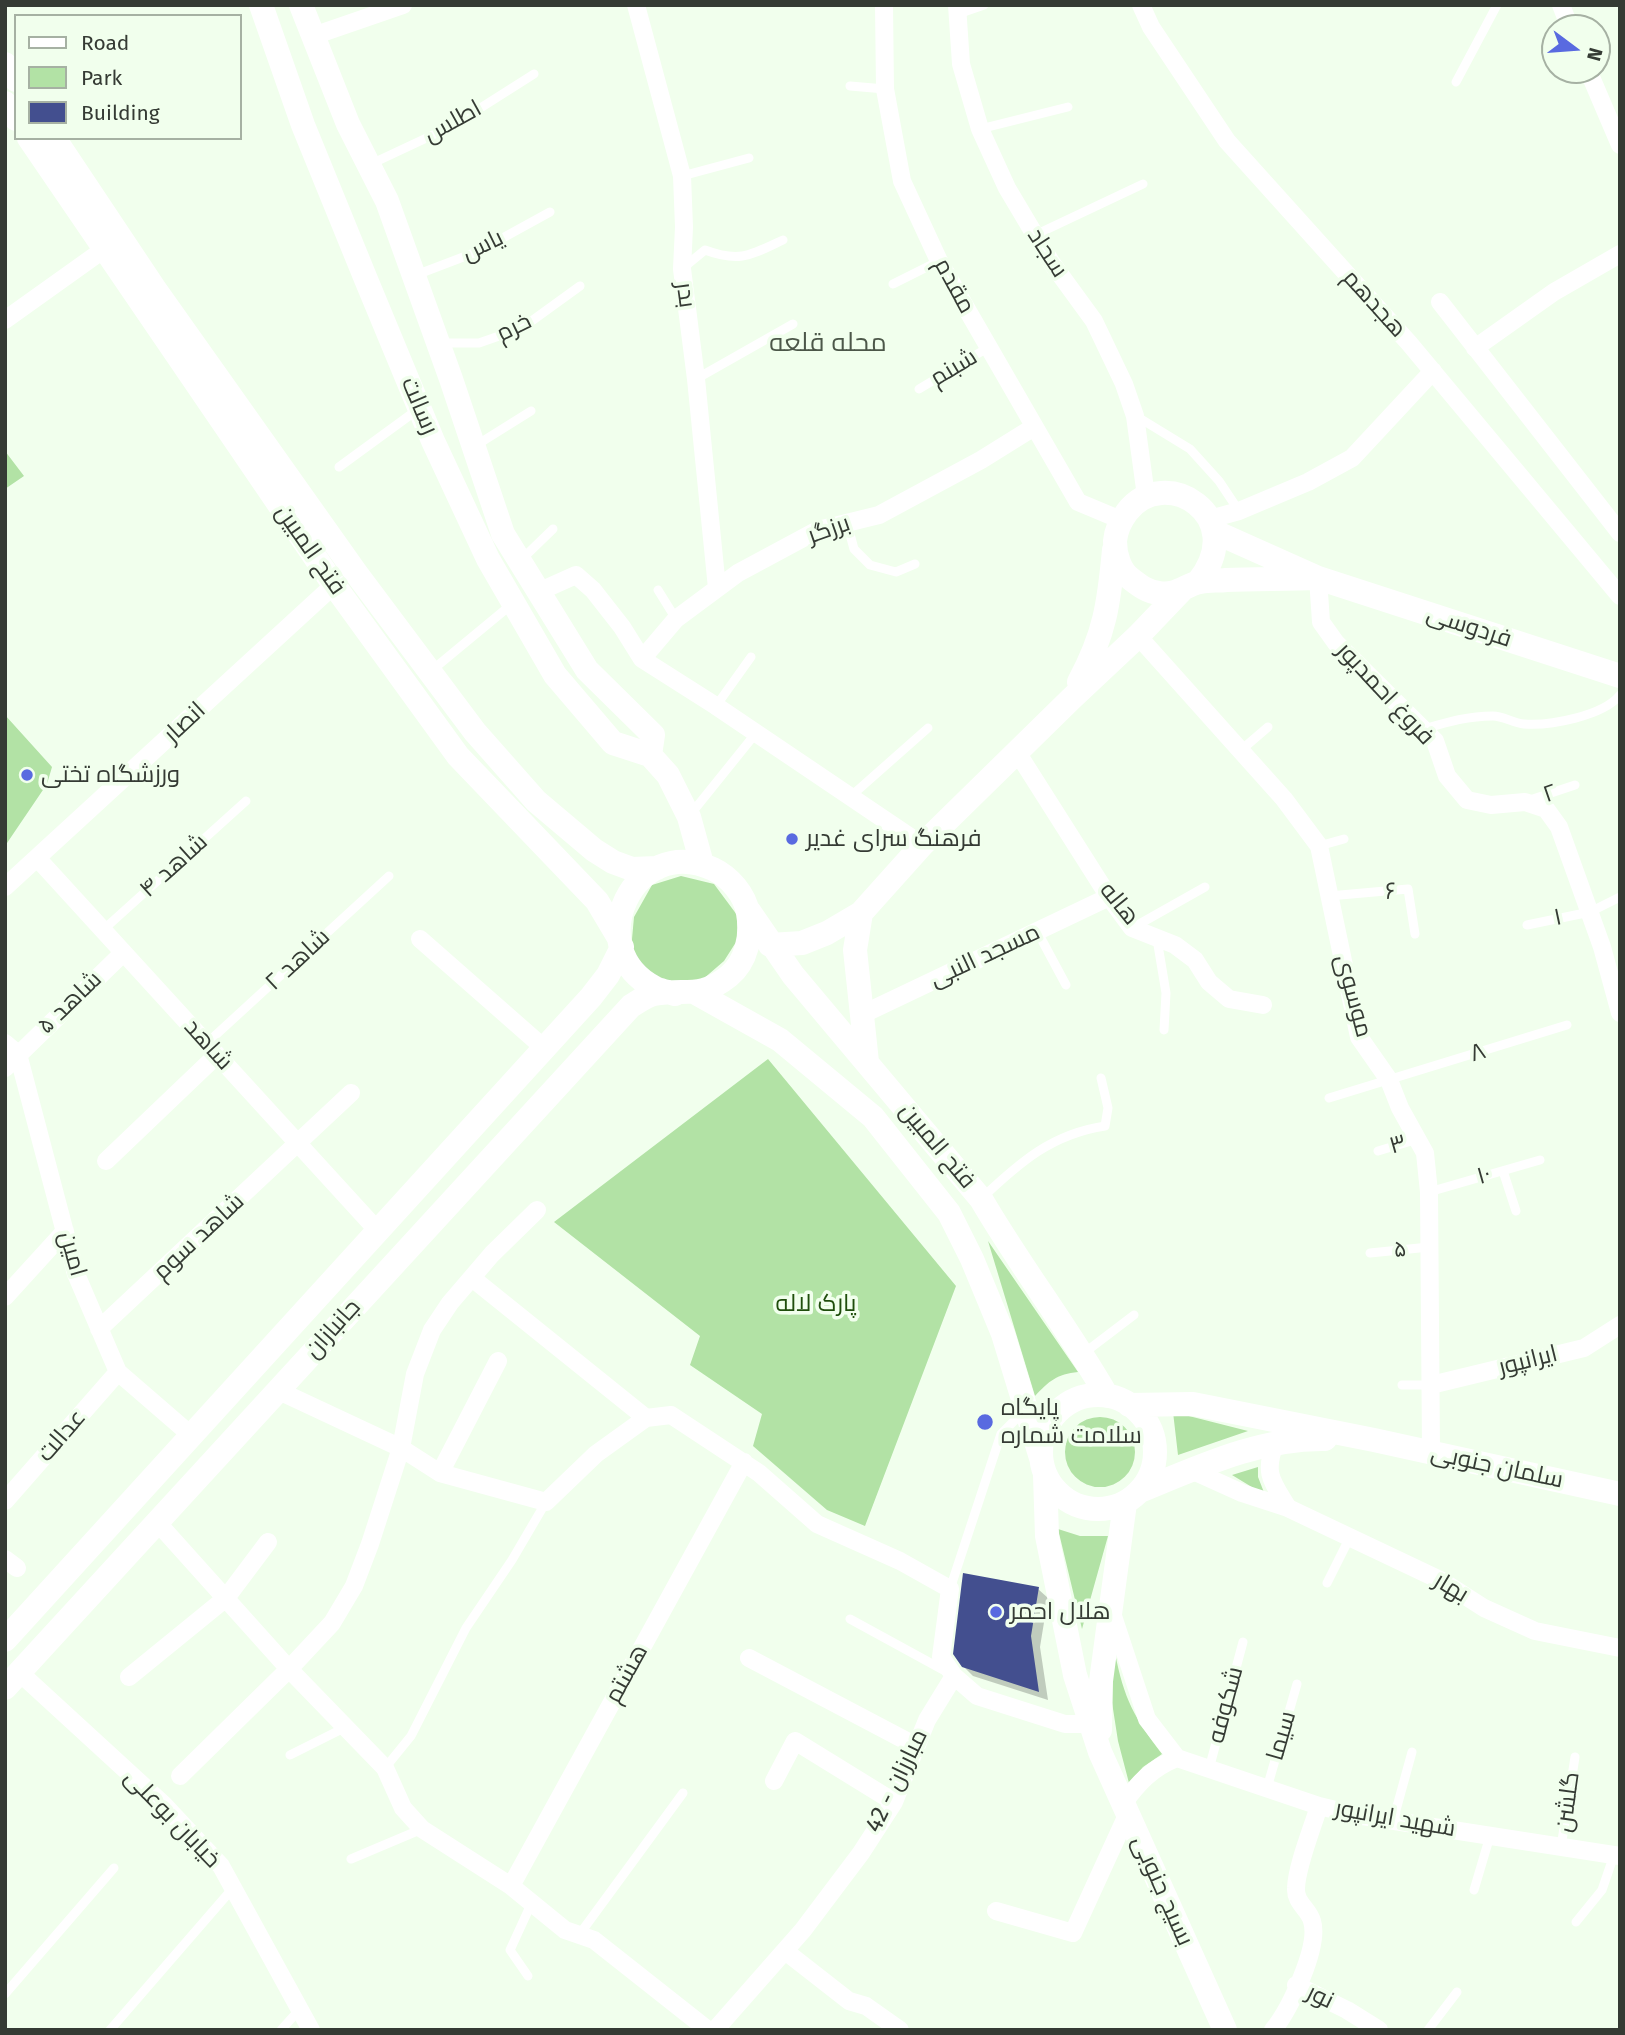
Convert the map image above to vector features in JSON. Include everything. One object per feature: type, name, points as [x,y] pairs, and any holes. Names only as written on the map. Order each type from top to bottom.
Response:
[{"type":"main road","name":"رسالت","points":[[261,5],[303,125],[420,408],[488,559],[555,675],[612,743],[650,755],[668,775],[689,817],[702,864]]},
{"type":"main road","name":"رسالت","points":[[301,5],[348,124],[387,201],[503,534],[587,670],[653,735],[650,755]]},
{"type":"main road","name":"فتح المبین","points":[[31,140],[112,244],[475,732],[536,802],[594,850],[613,862],[632,869],[657,868]]},
{"type":"main road","name":"فتح المبین","points":[[55,140],[112,244],[334,585],[458,756],[597,901],[609,917],[621,943]]},
{"type":"main road","points":[[770,945],[802,943],[827,933],[861,913],[922,845],[1210,567],[1215,550],[1212,525],[1198,505],[1182,495],[1164,493],[1146,496],[1131,506],[1118,529],[1109,607],[1095,653],[1071,699]]},
{"type":"main road","points":[[1212,525],[1318,578]]},
{"type":"main road","points":[[1118,529],[1117,559],[1127,576],[1142,588],[1161,594],[1190,586],[1318,578]]},
{"type":"main road","name":"فردوسی","points":[[1318,578],[1620,676]]},
{"type":"main road","points":[[679,862],[702,864],[722,874],[738,890],[748,910],[750,932],[745,954],[733,973],[716,986],[686,994],[655,988],[638,975],[625,958],[619,917],[626,897],[639,880],[657,868],[679,862]]},
{"type":"main road","name":"فتح المبین","points":[[748,910],[770,945],[831,1021],[981,1199],[1005,1240],[1118,1400]]},
{"type":"main road","points":[[861,913],[855,950],[867,1062]]},
{"type":"main road","name":"جانبازان","points":[[5,1640],[588,1000],[608,975],[621,943]]},
{"type":"main road","name":"جانبازان","points":[[12,1680],[631,1006],[656,994],[686,994]]},
{"type":"main road","name":"فتح المبین","points":[[686,994],[780,1040],[873,1117],[949,1213],[972,1259],[1003,1334],[1043,1467]]},
{"type":"main road","points":[[588,1000],[606,1008],[610,1014],[611,1028]]},
{"type":"main road","points":[[1090,1396],[1194,1404],[1374,1440],[1302,1438],[1242,1451],[1191,1470],[1107,1509],[1088,1509],[1070,1503],[1055,1491],[1043,1467],[1042,1441],[1048,1424],[1059,1410],[1073,1401],[1090,1396]]},
{"type":"main road","points":[[1100,1752],[1101,1681],[1132,1497],[1150,1475],[1155,1455],[1152,1436],[1143,1418],[1118,1400]]},
{"type":"main road","name":"سلمان جنوبی","points":[[1374,1440],[1620,1494]]},
{"type":"main road","name":"بسیج جنوبی","points":[[1043,1467],[1047,1536],[1075,1675],[1100,1752],[1225,2030]]},
{"type":"street","points":[[313,36],[403,5]]},
{"type":"street","name":"بدر","points":[[636,5],[682,176],[682,269],[717,589]]},
{"type":"street","name":"مقدم","points":[[884,5],[885,89],[902,181],[939,261],[1078,502],[1118,529]]},
{"type":"street","name":"هجدهم","points":[[1141,5],[1152,27],[1227,141],[1433,371],[1620,596]]},
{"type":"street","name":"سجاد","points":[[958,10],[961,64],[980,129],[1006,188],[1035,236],[1094,321],[1124,384],[1135,416],[1146,496]]},
{"type":"street","points":[[1594,84],[1620,145]]},
{"type":"street","points":[[5,320],[112,244]]},
{"type":"street","points":[[1475,348],[1555,292],[1620,254]]},
{"type":"street","points":[[1440,302],[1620,533]]},
{"type":"street","points":[[1212,525],[1352,458],[1433,371]]},
{"type":"street","name":"برزگر","points":[[642,659],[676,619],[738,573],[818,530],[879,515],[981,460],[1034,427]]},
{"type":"street","points":[[538,592],[576,575],[593,590],[622,627],[642,659],[922,845]]},
{"type":"street","name":"فروغ احمدپور","points":[[1318,578],[1321,622],[1336,643],[1435,741],[1447,776],[1467,800],[1491,805],[1525,802]]},
{"type":"street","name":"انصار","points":[[5,887],[334,585]]},
{"type":"street","name":"موسوی","points":[[1138,636],[1283,799],[1319,846],[1359,1037],[1390,1080],[1400,1108],[1425,1153],[1429,1192],[1432,1453]]},
{"type":"street","name":"هاله","points":[[1017,752],[1109,897],[1132,928],[1175,945],[1195,960],[1209,982],[1229,999],[1263,1005]]},
{"type":"street","points":[[1525,802],[1546,809],[1559,827],[1602,947],[1620,1012]]},
{"type":"street","name":"شاهد","points":[[38,859],[378,1231]]},
{"type":"street","name":"مسجد النبی","points":[[861,1015],[1109,897]]},
{"type":"street","points":[[420,939],[544,1048]]},
{"type":"street","name":"شاهد ۵","points":[[5,1068],[11,1049],[123,953]]},
{"type":"street","name":"امین","points":[[11,1049],[76,1274],[118,1372],[192,1436]]},
{"type":"street","points":[[106,1161],[212,1049]]},
{"type":"street","name":"شاهد سوم","points":[[99,1329],[351,1093]]},
{"type":"street","points":[[180,1776],[332,1623],[354,1586],[401,1448],[415,1374],[432,1330],[450,1303],[537,1210]]},
{"type":"street","points":[[5,1297],[65,1231]]},
{"type":"street","points":[[472,1278],[646,1418]]},
{"type":"street","name":"ایرانپور","points":[[1431,1385],[1584,1348],[1620,1325]]},
{"type":"street","points":[[440,1473],[498,1361]]},
{"type":"street","name":"عدالت","points":[[5,1501],[118,1372]]},
{"type":"street","points":[[278,1390],[401,1448],[440,1473],[546,1502],[596,1454],[646,1418],[671,1415],[744,1462],[817,1524],[900,1561],[950,1589],[941,1657],[954,1676],[977,1696],[1065,1724],[1091,1724]]},
{"type":"street","points":[[1275,1444],[1268,1461],[1272,1481],[1288,1508]]},
{"type":"street","name":"هشتم","points":[[511,1886],[744,1462]]},
{"type":"street","name":"بهار","points":[[1191,1470],[1242,1493],[1288,1508],[1350,1537],[1442,1581],[1484,1608],[1535,1631],[1620,1648]]},
{"type":"street","points":[[157,1522],[289,1669],[385,1768],[403,1808],[422,1829],[511,1886],[565,1930],[594,1940],[708,2030]]},
{"type":"street","points":[[129,1677],[226,1598],[268,1542]]},
{"type":"street","points":[[996,1911],[1073,1933],[1139,1782],[1158,1765],[1177,1758],[1147,1719],[1112,1611]]},
{"type":"street","points":[[749,1658],[916,1746]]},
{"type":"street","name":"مبارزان - 42","points":[[715,2030],[785,1951],[861,1853],[894,1801],[927,1720],[954,1676]]},
{"type":"street","name":"خیابان بوعلی","points":[[12,1680],[164,1805],[221,1866],[312,2030]]},
{"type":"street","points":[[774,1781],[795,1741],[894,1801]]},
{"type":"street","name":"شهید ایرانپور","points":[[1177,1758],[1319,1806],[1393,1821],[1617,1855]]},
{"type":"street","points":[[1273,2030],[1296,1985],[1315,1938],[1312,1918],[1300,1905],[1295,1891],[1319,1806]]},
{"type":"street","points":[[785,1951],[849,2001],[866,2006],[900,2030]]},
{"type":"street","name":"نور","points":[[1296,1985],[1347,2010],[1379,2030]]},
{"type":"lane","points":[[958,10],[984,5]]},
{"type":"lane","points":[[1456,82],[1497,5]]},
{"type":"lane","name":"اطلس","points":[[369,165],[452,126],[534,74]]},
{"type":"lane","points":[[850,86],[885,89]]},
{"type":"lane","points":[[980,129],[1068,107]]},
{"type":"lane","points":[[682,176],[749,158]]},
{"type":"lane","points":[[1035,236],[1143,184]]},
{"type":"lane","name":"یاس","points":[[414,276],[479,251],[550,212]]},
{"type":"lane","points":[[682,269],[705,250],[725,258],[749,256],[783,240]]},
{"type":"lane","points":[[893,284],[939,261]]},
{"type":"lane","name":"خرم","points":[[438,344],[479,343],[522,328],[580,286]]},
{"type":"lane","points":[[696,379],[793,324]]},
{"type":"lane","name":"شبنم","points":[[919,389],[989,347]]},
{"type":"lane","points":[[339,467],[420,408]]},
{"type":"lane","points":[[474,447],[531,411]]},
{"type":"lane","points":[[1135,416],[1190,449],[1219,481],[1239,511]]},
{"type":"lane","points":[[846,523],[854,550],[870,565],[896,572],[915,564]]},
{"type":"lane","points":[[520,561],[553,528]]},
{"type":"lane","points":[[658,590],[676,619]]},
{"type":"lane","points":[[430,672],[514,603]]},
{"type":"lane","points":[[716,706],[751,657]]},
{"type":"lane","points":[[1424,729],[1460,718],[1496,716],[1523,724],[1557,722],[1591,713],[1615,701],[1620,695]]},
{"type":"lane","points":[[1240,751],[1268,727]]},
{"type":"lane","points":[[850,797],[928,728]]},
{"type":"lane","points":[[689,817],[756,733]]},
{"type":"lane","name":"۲","points":[[1525,802],[1575,785]]},
{"type":"lane","name":"شاهد ۴","points":[[103,930],[246,801]]},
{"type":"lane","points":[[1319,846],[1344,839]]},
{"type":"lane","name":"شاهد ۲","points":[[212,1049],[388,876]]},
{"type":"lane","points":[[1132,928],[1205,887]]},
{"type":"lane","name":"۶","points":[[1329,896],[1408,890],[1415,934]]},
{"type":"lane","name":"۱","points":[[1527,925],[1590,912],[1620,897]]},
{"type":"lane","points":[[1037,931],[1066,985]]},
{"type":"lane","points":[[1157,939],[1166,993],[1164,1030]]},
{"type":"lane","name":"۸","points":[[1390,1080],[1567,1025]]},
{"type":"lane","points":[[981,1199],[1016,1166],[1053,1140],[1085,1129],[1105,1126],[1108,1108],[1101,1078]]},
{"type":"lane","points":[[1329,1098],[1390,1080]]},
{"type":"lane","name":"۳","points":[[1378,1151],[1418,1139]]},
{"type":"lane","name":"۱۰","points":[[1429,1192],[1540,1160]]},
{"type":"lane","points":[[1503,1171],[1516,1211]]},
{"type":"lane","name":"۵","points":[[1370,1253],[1429,1247]]},
{"type":"lane","points":[[1083,1354],[1135,1315]]},
{"type":"lane","points":[[1402,1385],[1431,1385]]},
{"type":"lane","points":[[950,1589],[1001,1434],[1027,1408]]},
{"type":"lane","points":[[385,1768],[411,1736],[466,1628],[512,1560],[546,1502]]},
{"type":"lane","points":[[1327,1583],[1350,1537]]},
{"type":"lane","points":[[850,1619],[954,1676]]},
{"type":"lane","name":"شکوفه","points":[[1209,1769],[1243,1642]]},
{"type":"lane","name":"سیما","points":[[1267,1788],[1297,1684]]},
{"type":"lane","points":[[290,1755],[346,1727]]},
{"type":"lane","points":[[1393,1821],[1412,1752]]},
{"type":"lane","name":"گلشن","points":[[1561,1847],[1574,1757]]},
{"type":"lane","points":[[579,1935],[682,1793]]},
{"type":"lane","points":[[351,1859],[422,1829]]},
{"type":"lane","points":[[1474,1890],[1489,1836]]},
{"type":"lane","points":[[1576,1922],[1602,1890],[1617,1855]]},
{"type":"lane","points":[[5,1994],[114,1868]]},
{"type":"lane","points":[[110,2030],[233,1888]]},
{"type":"lane","points":[[528,1976],[510,1950],[532,1902]]},
{"type":"lane","points":[[1428,2030],[1457,1992]]},
{"type":"lane","points":[[281,2030],[300,2009]]},
{"type":"green space","points":[[5,451],[24,476],[5,489]]},
{"type":"green space","name":"ورزشگاه تختی","points":[[5,715],[52,767],[47,784],[5,846]]},
{"type":"green space","points":[[681,876],[714,884],[737,915],[738,939],[724,961],[702,980],[671,983],[656,979],[631,950],[634,917],[652,885]]},
{"type":"green space","name":"پارک لاله","points":[[768,1059],[956,1286],[865,1526],[827,1510],[753,1446],[762,1414],[690,1365],[700,1336],[554,1222]]},
{"type":"green space","points":[[988,1241],[1078,1372],[1054,1379],[1035,1396]]},
{"type":"green space","points":[[1173,1412],[1248,1431],[1178,1455]]},
{"type":"green space","points":[[1100,1417],[1125,1427],[1135,1452],[1125,1477],[1100,1487],[1075,1477],[1065,1452],[1075,1427]]},
{"type":"green space","points":[[1258,1467],[1258,1477],[1265,1495],[1232,1475]]},
{"type":"green space","points":[[1058,1529],[1080,1536],[1108,1536],[1082,1629]]},
{"type":"green space","points":[[1115,1653],[1131,1707],[1162,1754],[1143,1767],[1129,1783],[1118,1741],[1111,1696]]},
{"type":"building","name":"هلال احمر","points":[[963,1573],[1039,1587],[1031,1636],[1039,1692],[962,1667],[953,1654]]},
{"type":"place","name":"ورزشگاه تختی","points":[[27,775]]},
{"type":"place","name":"فرهنگ سرای غدیر","points":[[792,839]]},
{"type":"place","name":"پایگاه سلامت شماره","points":[[985,1422]]},
{"type":"place","name":"هلال احمر","points":[[996,1612]]},
{"type":"district","name":"محله قلعه","points":[[828,344]]}]
